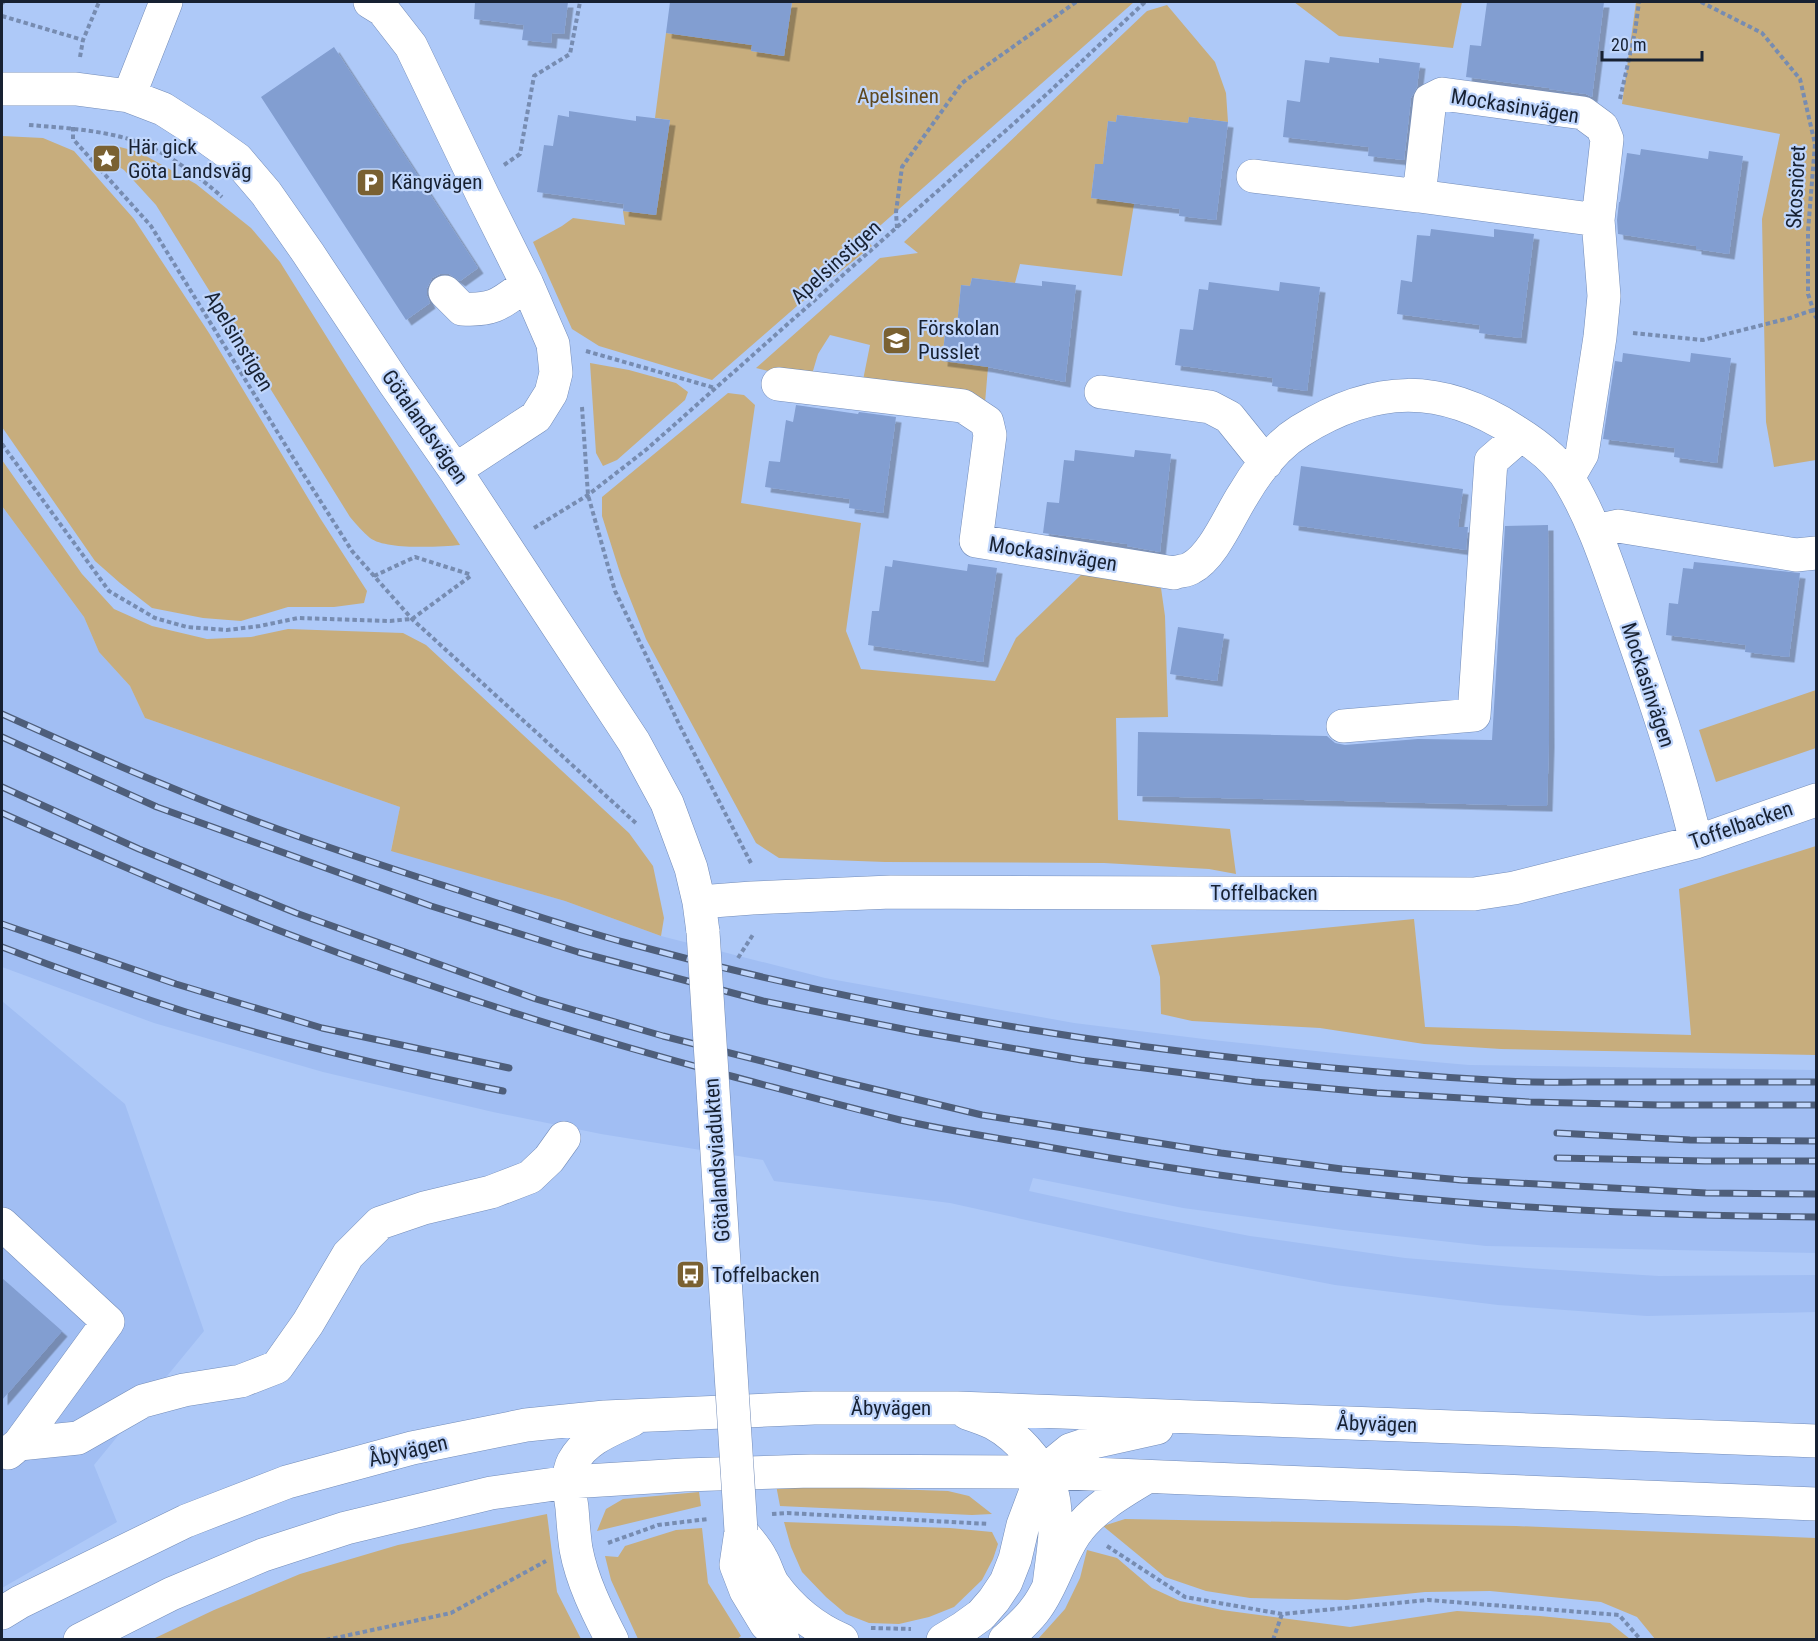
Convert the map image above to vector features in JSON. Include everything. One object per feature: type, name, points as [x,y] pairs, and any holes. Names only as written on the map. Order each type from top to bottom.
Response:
[{"type":"street","points":[[129,96],[166,2]]},
{"type":"street","points":[[370,2],[383,10],[411,46],[527,284],[553,344],[556,373],[551,393],[536,417],[455,470]]},
{"type":"street","name":"Götalandsvägen","points":[[2,89],[76,89],[129,96],[163,109],[237,159],[266,194],[308,253],[394,384],[455,470],[634,742],[667,803],[692,868],[701,917]]},
{"type":"street","name":"Mockasinvägen","points":[[1419,196],[1430,100],[1442,94],[1583,113],[1602,127],[1607,139],[1598,220],[1604,296],[1601,330],[1582,454],[1568,478]]},
{"type":"street","points":[[1253,176],[1598,220]]},
{"type":"street","points":[[445,292],[462,309],[480,310],[500,304],[527,284]]},
{"type":"street","name":"Mockasinvägen","points":[[778,384],[963,406],[987,422],[990,435],[976,541],[1174,573],[1192,568],[1210,551],[1243,494],[1272,455],[1298,432],[1327,416],[1358,402],[1391,396],[1434,396],[1468,406],[1495,418],[1548,454],[1571,481],[1595,531],[1651,687],[1689,811],[1696,842]]},
{"type":"street","points":[[1101,392],[1210,407],[1229,417],[1266,463]]},
{"type":"street","points":[[1343,726],[1474,715],[1491,461],[1521,435]]},
{"type":"street","points":[[1595,531],[1618,526],[1796,555],[1816,553]]},
{"type":"street","name":"Toffelbacken","points":[[701,917],[752,898],[891,892],[1474,894],[1514,888],[1696,842],[1816,800]]},
{"type":"street","name":"Götalandsviadukten","points":[[701,917],[740,1522],[736,1565],[746,1591],[766,1624],[783,1640]]},
{"type":"street","points":[[10,1451],[78,1438],[143,1401],[184,1390],[241,1381],[277,1367],[308,1323],[348,1255],[380,1223],[424,1208],[491,1192],[530,1177],[549,1159],[564,1138]]},
{"type":"street","points":[[2,1224],[108,1322],[10,1451]]},
{"type":"street","name":"Åbyvägen","points":[[2,1613],[186,1521],[287,1482],[412,1448],[526,1425],[605,1417],[814,1408],[957,1408],[1816,1441]]},
{"type":"street","points":[[957,1408],[994,1424],[1022,1446],[1043,1472],[1054,1500],[1056,1529],[1049,1586]]},
{"type":"street","points":[[612,1640],[594,1603],[576,1550],[569,1482],[572,1464],[582,1449],[600,1436],[642,1415]]},
{"type":"street","points":[[932,1634],[963,1629],[981,1615],[994,1600],[1006,1582],[1015,1559],[1023,1525],[1043,1472],[1070,1450],[1094,1442],[1211,1417]]},
{"type":"street","points":[[80,1640],[171,1594],[263,1555],[346,1528],[491,1493],[569,1482],[811,1471],[1043,1472],[1816,1504]]},
{"type":"street","points":[[1005,1640],[1037,1608],[1076,1533],[1115,1496],[1147,1477]]},
{"type":"street","points":[[740,1522],[761,1557],[773,1583],[805,1620],[821,1630],[853,1633]]},
{"type":"path","points":[[483,196],[492,172],[520,154],[534,76],[570,54],[580,2]]},
{"type":"path","points":[[897,228],[896,212],[902,167],[962,83],[1076,2]]},
{"type":"path","name":"Apelsinstigen","points":[[534,528],[588,495],[647,449],[1048,93],[1145,2]]},
{"type":"path","points":[[1602,127],[1617,112],[1635,32],[1639,2]]},
{"type":"path","name":"Skosnöret","points":[[1701,2],[1762,33],[1800,79],[1815,144],[1808,231],[1808,294],[1816,318]]},
{"type":"path","points":[[2,16],[83,40]]},
{"type":"path","name":"Apelsinstigen","points":[[26,125],[72,129],[74,139],[152,226],[352,552],[412,619],[644,830]]},
{"type":"path","points":[[1601,330],[1703,340],[1815,310]]},
{"type":"path","points":[[579,347],[587,352],[715,388]]},
{"type":"path","points":[[581,402],[588,495],[615,591],[729,823],[752,863]]},
{"type":"path","points":[[2,444],[109,591],[155,618],[188,627],[227,630],[298,618],[390,621],[412,619],[472,575],[415,558],[374,576]]},
{"type":"path","points":[[326,1640],[451,1613],[542,1562],[658,1526],[740,1522],[787,1513],[1023,1525]]},
{"type":"path","points":[[1076,1533],[1100,1541],[1185,1597],[1282,1614],[1428,1600],[1619,1615],[1641,1640]]},
{"type":"path","points":[[1274,1640],[1282,1614]]},
{"type":"path","points":[[853,1633],[893,1629],[932,1634]]},
{"type":"shaded area","points":[[2,506],[84,617],[99,652],[130,686],[145,718],[400,807],[391,850],[565,901],[661,936],[825,978],[1074,1023],[1212,1040],[1469,1065],[1816,1070],[1816,1253],[1486,1246],[1343,1230],[1183,1208],[1033,1178],[1029,1191],[1250,1236],[1405,1258],[1659,1276],[1816,1275],[1816,1312],[1647,1316],[1498,1305],[1335,1285],[1216,1262],[950,1203],[774,1181],[763,1160],[601,1134],[493,1112],[323,1072],[154,1023],[2,967]]},
{"type":"shaded area","points":[[2,1001],[125,1104],[204,1331],[94,1465],[117,1522],[2,1588]]},
{"type":"green space","name":"Apelsinen","points":[[792,2],[1134,2],[865,239],[872,246],[797,306],[712,380],[599,346],[572,329],[533,242],[573,218],[625,225],[623,211],[656,215],[670,120],[655,118],[666,33],[752,45],[751,51],[784,56]]},
{"type":"green space","points":[[1294,2],[1462,2],[1453,48],[1339,36]]},
{"type":"green space","points":[[1636,2],[1816,2],[1816,460],[1774,467],[1766,422],[1762,219],[1780,134],[1622,104]]},
{"type":"green space","points":[[1167,5],[1215,62],[1226,93],[1228,122],[1189,117],[1188,123],[1117,115],[1116,122],[1108,121],[1103,164],[1095,164],[1091,198],[1134,204],[1122,276],[1020,264],[1015,283],[972,278],[970,286],[961,285],[957,326],[946,325],[942,360],[988,367],[985,403],[862,385],[870,345],[830,335],[818,354],[810,381],[756,368],[880,258],[918,253],[904,242],[1147,11]]},
{"type":"green space","points":[[2,136],[43,138],[74,151],[134,219],[209,333],[320,518],[367,591],[364,603],[334,607],[288,607],[241,621],[203,618],[152,608],[95,561],[2,427]]},
{"type":"green space","points":[[116,146],[139,152],[196,184],[251,228],[280,262],[460,545],[413,547],[378,542],[370,538],[352,520],[156,205],[124,170],[107,159]]},
{"type":"green space","points":[[590,363],[629,370],[676,383],[688,392],[685,400],[617,460],[603,466],[596,453]]},
{"type":"green space","points":[[728,393],[744,395],[755,405],[741,503],[861,523],[846,631],[861,669],[995,681],[1016,638],[1084,572],[1161,588],[1165,616],[1168,717],[1116,718],[1118,820],[1230,829],[1236,874],[1209,869],[1104,863],[885,862],[779,858],[756,843],[646,639],[621,576],[602,516],[602,497]]},
{"type":"green space","points":[[2,460],[82,574],[114,609],[152,626],[207,639],[251,637],[288,629],[403,633],[426,645],[629,833],[653,866],[664,918],[661,936],[565,901],[391,851],[400,807],[145,718],[130,686],[99,652],[84,617],[2,506]]},
{"type":"green space","points":[[1816,690],[1816,748],[1716,782],[1699,730]]},
{"type":"green space","points":[[1816,846],[1816,1055],[1501,1049],[1424,1044],[1320,1028],[1192,1021],[1161,1014],[1160,977],[1151,945],[1414,919],[1425,1027],[1691,1035],[1679,889]]},
{"type":"green space","points":[[776,1485],[948,1491],[969,1496],[992,1514],[780,1506]]},
{"type":"green space","points":[[699,1492],[701,1506],[597,1531],[606,1509],[623,1499]]},
{"type":"green space","points":[[547,1514],[557,1592],[581,1639],[153,1639],[214,1610],[300,1574],[398,1545]]},
{"type":"green space","points":[[1125,1519],[1516,1526],[1816,1538],[1816,1639],[1655,1639],[1637,1617],[1601,1602],[1490,1591],[1425,1592],[1347,1600],[1250,1598],[1206,1591],[1165,1577],[1103,1526]]},
{"type":"green space","points":[[784,1522],[950,1528],[992,1532],[998,1544],[982,1580],[954,1607],[929,1617],[899,1624],[869,1623],[846,1614],[802,1572],[791,1547]]},
{"type":"green space","points":[[702,1528],[708,1583],[741,1636],[736,1640],[638,1639],[611,1580],[605,1556],[618,1557],[625,1546],[676,1530]]},
{"type":"green space","points":[[1087,1550],[1117,1558],[1152,1588],[1180,1601],[1222,1610],[1350,1627],[1457,1611],[1540,1616],[1610,1623],[1630,1639],[1038,1639],[1065,1609],[1080,1578]]},
{"type":"building","points":[[475,2],[568,2],[564,34],[552,33],[551,43],[522,40],[524,25],[474,19]]},
{"type":"building","points":[[670,2],[792,2],[784,56],[751,51],[752,45],[666,33]]},
{"type":"building","points":[[1487,2],[1604,2],[1592,97],[1549,88],[1466,77],[1470,45],[1481,46]]},
{"type":"building","name":"Kängvägen","points":[[334,47],[478,268],[460,281],[449,274],[440,274],[432,278],[427,288],[430,303],[406,320],[261,97]]},
{"type":"building","points":[[1330,57],[1379,63],[1379,58],[1420,63],[1417,87],[1411,98],[1404,160],[1368,156],[1369,147],[1283,137],[1287,100],[1300,102],[1305,60],[1329,63]]},
{"type":"building","points":[[569,111],[636,121],[636,116],[670,120],[656,215],[623,211],[624,204],[537,192],[544,145],[553,146],[558,115],[569,117]]},
{"type":"building","points":[[1117,115],[1188,123],[1189,117],[1228,122],[1216,220],[1179,216],[1180,209],[1091,198],[1095,164],[1103,164],[1108,121],[1116,122]]},
{"type":"building","points":[[1641,149],[1708,159],[1709,151],[1743,156],[1729,254],[1696,249],[1696,246],[1618,234],[1619,202],[1627,153],[1640,155]]},
{"type":"building","points":[[1431,229],[1494,237],[1494,229],[1534,234],[1521,338],[1479,333],[1480,325],[1397,314],[1401,280],[1412,282],[1417,235],[1430,236]]},
{"type":"building","points":[[972,278],[1042,286],[1042,281],[1076,285],[1065,382],[988,367],[942,361],[946,325],[957,326],[961,285],[970,286]]},
{"type":"building","points":[[1209,282],[1279,291],[1280,282],[1320,287],[1307,391],[1272,386],[1273,378],[1175,365],[1180,329],[1193,330],[1199,289],[1208,290]]},
{"type":"building","points":[[1623,353],[1690,362],[1691,353],[1731,358],[1717,463],[1674,457],[1675,448],[1603,439],[1615,361],[1622,362]]},
{"type":"building","points":[[796,405],[896,417],[883,513],[849,508],[850,499],[765,487],[769,461],[780,462],[786,420],[793,422]]},
{"type":"building","points":[[1075,450],[1134,457],[1135,450],[1171,454],[1160,552],[1127,546],[1127,544],[1043,533],[1047,502],[1059,503],[1064,460],[1074,461]]},
{"type":"building","points":[[1301,466],[1463,489],[1458,527],[1468,527],[1466,550],[1293,525]]},
{"type":"building","points":[[1548,525],[1547,806],[1137,796],[1138,732],[1327,736],[1335,743],[1345,745],[1418,739],[1492,740],[1505,526]]},
{"type":"building","points":[[893,560],[967,571],[968,564],[997,568],[983,662],[868,645],[872,611],[879,611],[885,566],[892,567]]},
{"type":"building","points":[[1694,562],[1800,573],[1789,657],[1745,652],[1746,645],[1666,635],[1669,603],[1678,604],[1683,568],[1693,569]]},
{"type":"building","points":[[1178,627],[1224,634],[1217,681],[1170,674]]},
{"type":"building","points":[[2,1278],[62,1331],[2,1400]]},
{"type":"railway","points":[[2,714],[199,799],[370,861],[603,936],[735,971],[844,995],[1063,1035],[1285,1063],[1396,1073],[1533,1082],[1816,1082]]},
{"type":"railway","points":[[2,737],[157,807],[431,906],[578,952],[763,1001],[918,1032],[1081,1060],[1255,1082],[1377,1093],[1529,1102],[1816,1105]]},
{"type":"railway","points":[[2,787],[139,849],[296,913],[536,999],[663,1036],[982,1115],[1221,1153],[1342,1169],[1461,1180],[1706,1193],[1816,1194]]},
{"type":"railway","points":[[2,813],[216,905],[396,974],[616,1044],[900,1120],[1150,1165],[1356,1192],[1593,1211],[1816,1217]]},
{"type":"railway","points":[[2,924],[176,984],[322,1028],[509,1068]]},
{"type":"railway","points":[[2,947],[116,989],[225,1024],[343,1055],[503,1091]]},
{"type":"railway","points":[[1557,1133],[1690,1140],[1816,1141]]},
{"type":"railway","points":[[1557,1158],[1816,1161]]},
{"type":"place","name":"Här gick Göta Landsväg","points":[[107,159]]},
{"type":"place","name":"Kängvägen","points":[[370,182]]},
{"type":"place","name":"Förskolan Pusslet","points":[[897,340]]},
{"type":"place","name":"Toffelbacken","points":[[691,1275]]}]
